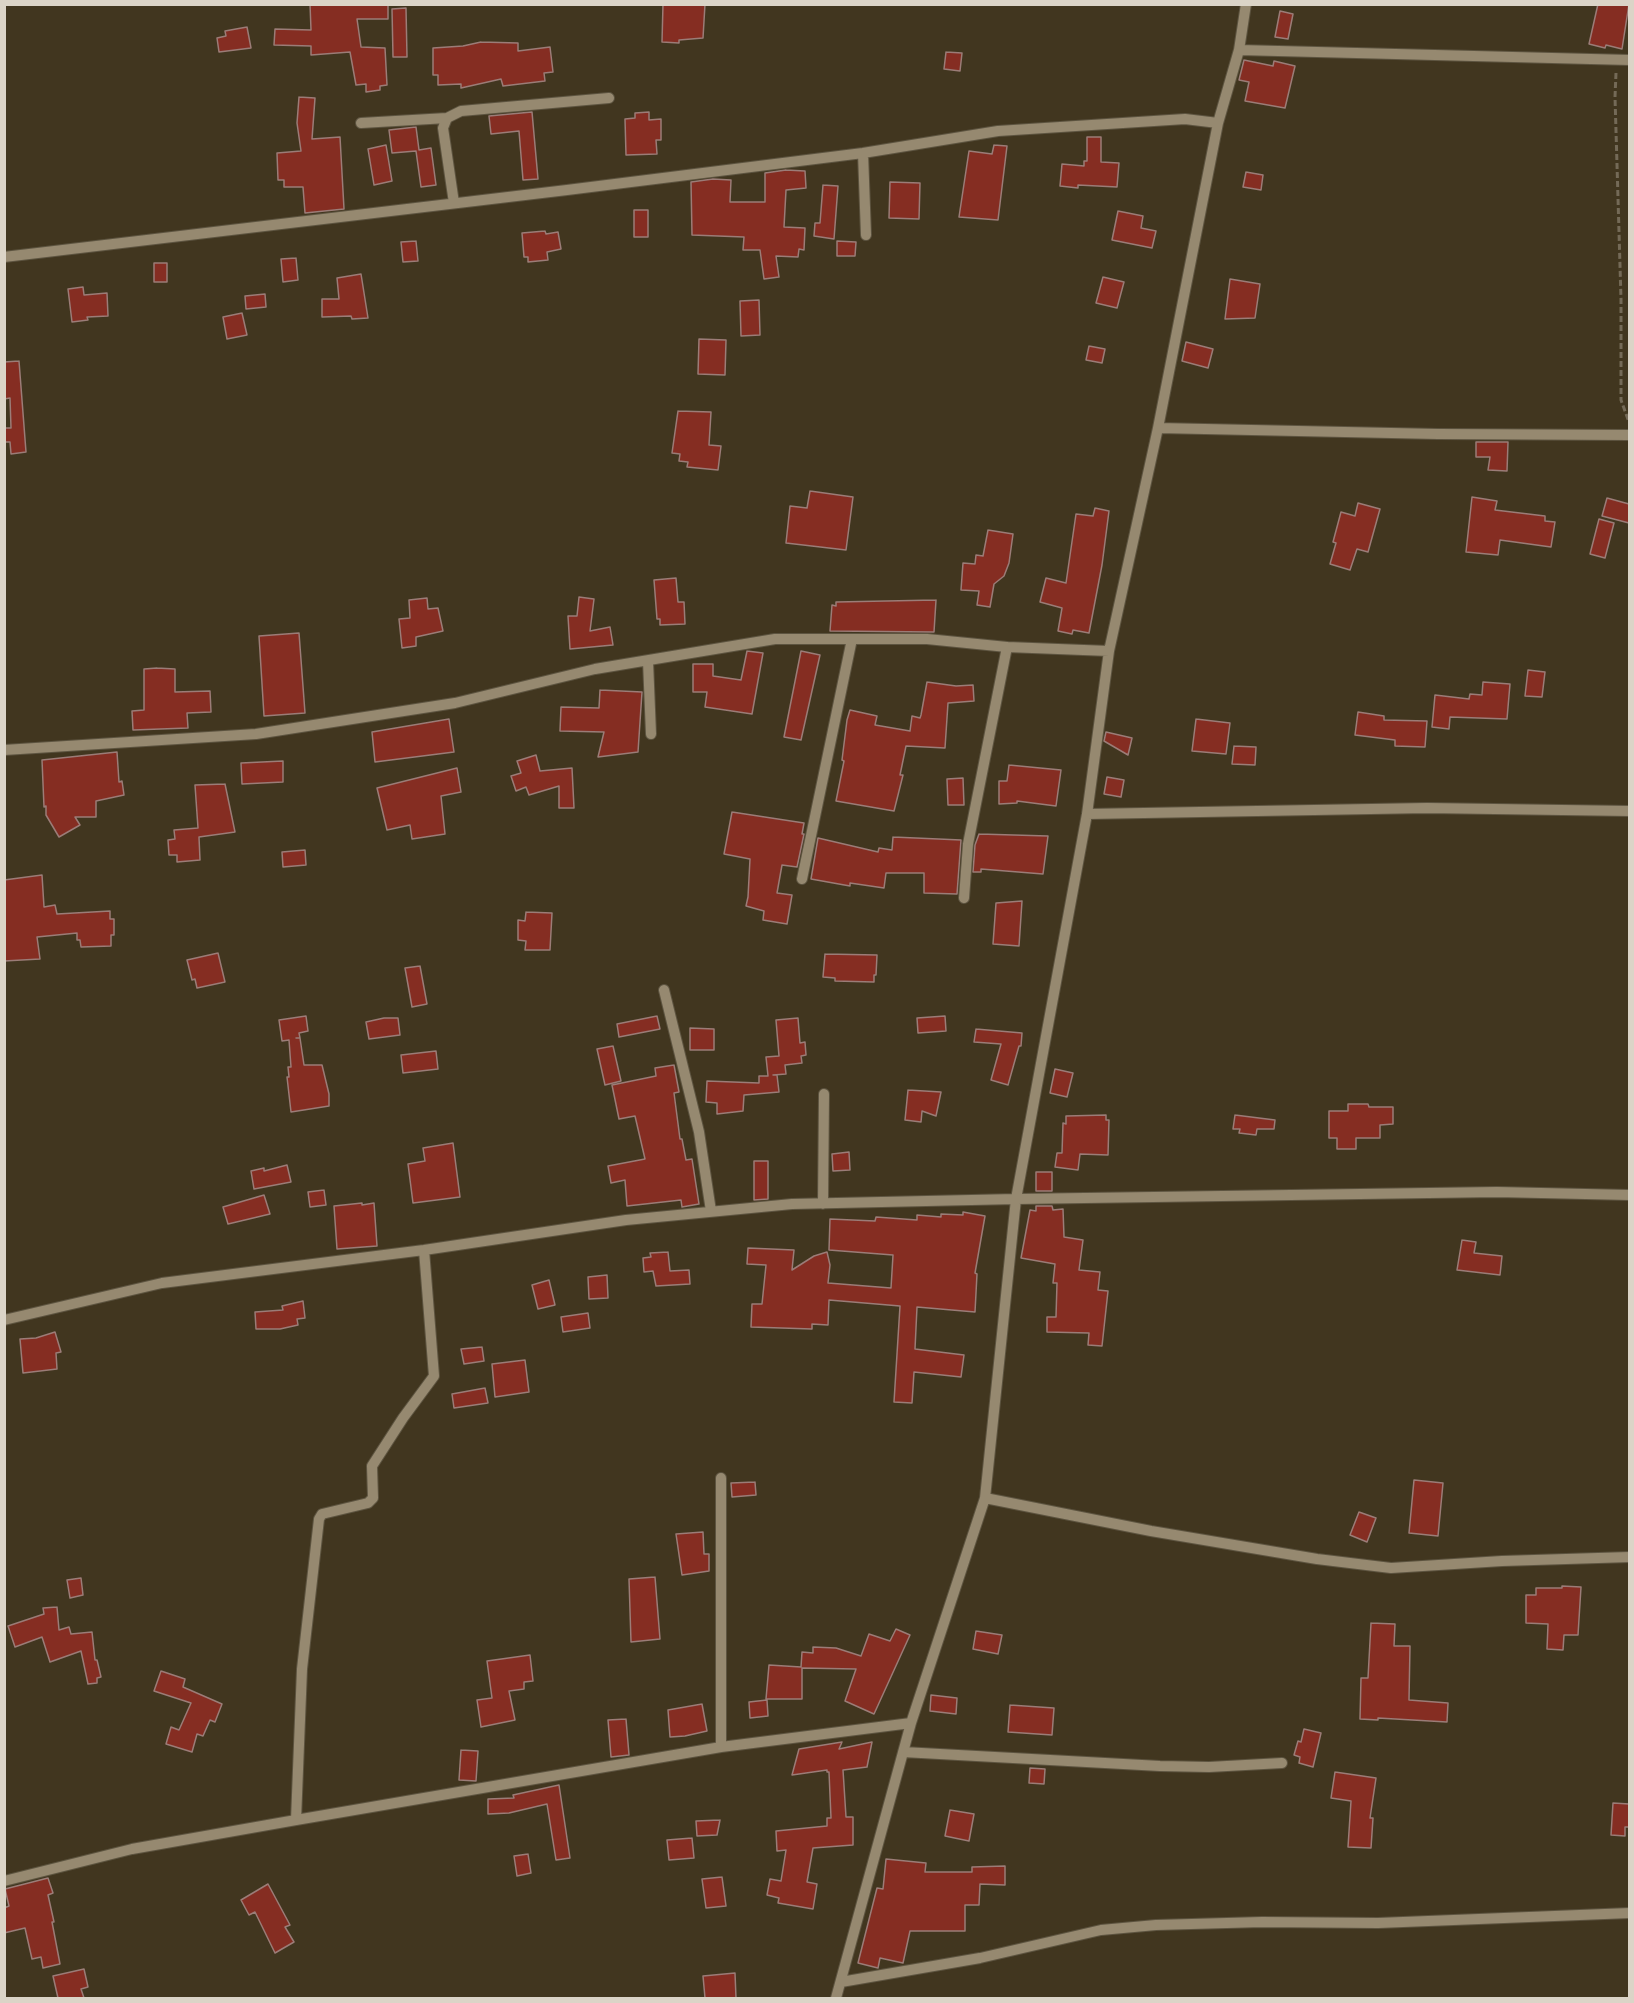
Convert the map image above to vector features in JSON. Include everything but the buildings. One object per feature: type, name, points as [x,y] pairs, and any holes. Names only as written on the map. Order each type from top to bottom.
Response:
[{"type":"street","points":[[836,1998],[910,1724],[985,1498],[1016,1198],[1087,814],[1109,651],[1158,428],[1218,123],[1239,50],[1245,4]]},
{"type":"street","points":[[1239,50],[1627,59]]},
{"type":"street","points":[[361,123],[447,117],[461,111],[609,98]]},
{"type":"street","points":[[447,117],[443,128],[454,203]]},
{"type":"street","points":[[4,257],[863,153],[998,131],[1185,119],[1218,123]]},
{"type":"street","points":[[863,153],[866,234]]},
{"type":"street","points":[[1158,428],[1437,434],[1629,435]]},
{"type":"street","points":[[4,750],[256,734],[456,703],[595,669],[775,639],[927,639],[1007,647],[1109,651]]},
{"type":"street","points":[[802,879],[852,639]]},
{"type":"street","points":[[964,898],[968,843],[1007,647]]},
{"type":"street","points":[[648,661],[651,734]]},
{"type":"street","points":[[1087,814],[1427,808],[1629,811]]},
{"type":"street","points":[[664,990],[699,1132],[711,1211]]},
{"type":"street","points":[[823,1204],[824,1094]]},
{"type":"street","points":[[4,1320],[162,1283],[424,1250],[626,1220],[792,1204],[1016,1198],[1497,1192],[1629,1196]]},
{"type":"street","points":[[296,1820],[302,1669],[319,1520],[322,1514],[368,1503],[373,1498],[372,1466],[403,1418],[435,1376],[424,1250]]},
{"type":"street","points":[[721,1478],[721,1747]]},
{"type":"street","points":[[985,1498],[1151,1531],[1284,1554],[1391,1568],[1502,1561],[1629,1557]]},
{"type":"street","points":[[4,1881],[132,1849],[296,1820],[721,1747],[910,1724]]},
{"type":"street","points":[[903,1752],[1160,1766],[1282,1763]]},
{"type":"street","points":[[841,1982],[980,1958],[1101,1930],[1123,1928],[1262,1922],[1378,1923],[1629,1913]]},
{"type":"path","points":[[1627,59],[1616,73],[1615,97],[1621,299],[1621,400],[1629,423]]}]
